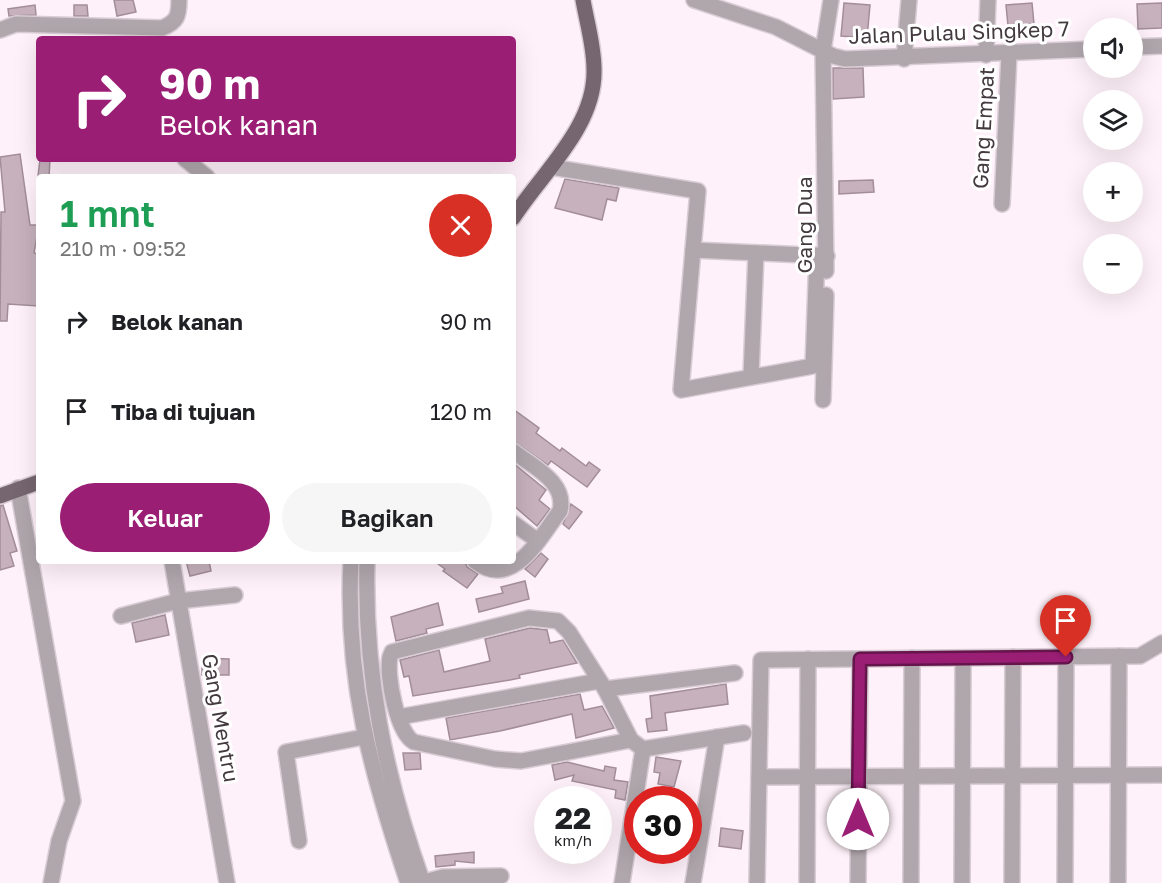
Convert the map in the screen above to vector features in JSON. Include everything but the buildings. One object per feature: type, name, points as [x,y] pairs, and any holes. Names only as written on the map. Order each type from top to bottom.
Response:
[{"type":"main road","points":[[516,214],[551,167],[587,109],[595,71],[583,0]]},
{"type":"main road","points":[[0,496],[36,483]]},
{"type":"street","points":[[0,30],[16,24],[130,33],[162,28],[174,24],[179,15],[179,0]]},
{"type":"street","name":"Jalan Pulau Singkep 7","points":[[694,0],[776,27],[844,59],[1083,51]]},
{"type":"street","name":"Gang Dua","points":[[823,400],[823,51],[831,0]]},
{"type":"street","points":[[904,58],[909,0]]},
{"type":"street","points":[[986,55],[988,0]]},
{"type":"street","points":[[1143,47],[1162,46]]},
{"type":"street","name":"Gang Empat","points":[[1002,204],[1009,54]]},
{"type":"street","points":[[189,162],[203,174]]},
{"type":"street","points":[[551,167],[698,191],[681,390],[813,366],[822,256],[693,250]]},
{"type":"street","points":[[751,376],[756,253]]},
{"type":"street","points":[[516,453],[558,487],[561,495],[560,511],[524,559],[516,563]]},
{"type":"street","points":[[18,488],[73,801],[58,841],[51,883]]},
{"type":"street","points":[[516,526],[538,541]]},
{"type":"street","name":"Gang Mentru","points":[[172,564],[227,883]]},
{"type":"street","points":[[350,564],[349,613],[353,678],[364,737],[379,796],[419,883]]},
{"type":"street","points":[[367,564],[366,611],[376,708],[391,787],[419,883]]},
{"type":"street","points":[[481,564],[494,571],[506,569],[515,564]]},
{"type":"street","points":[[121,616],[178,601],[236,595]]},
{"type":"street","points":[[622,883],[637,745],[569,632],[558,621],[529,618],[392,651],[388,663],[397,711],[405,735],[414,742],[495,759],[521,761],[637,745],[744,733]]},
{"type":"street","points":[[757,883],[761,660],[1140,656],[1160,650]]},
{"type":"street","points":[[1118,883],[1119,656]]},
{"type":"street","points":[[1012,883],[1013,657]]},
{"type":"street","points":[[1065,883],[1066,657]]},
{"type":"street","points":[[911,883],[912,658]]},
{"type":"street","points":[[962,883],[963,658]]},
{"type":"street","points":[[807,883],[808,659]]},
{"type":"street","points":[[858,883],[860,659]]},
{"type":"street","points":[[360,712],[376,708],[397,711],[602,685],[735,673]]},
{"type":"street","points":[[353,678],[371,675]]},
{"type":"street","points":[[299,841],[286,752],[364,737]]},
{"type":"street","points":[[693,883],[717,737]]},
{"type":"street","points":[[759,777],[1162,775]]},
{"type":"street","points":[[419,883],[443,878],[501,876]]},
{"type":"route","points":[[858,819],[860,659],[1066,657]]}]
